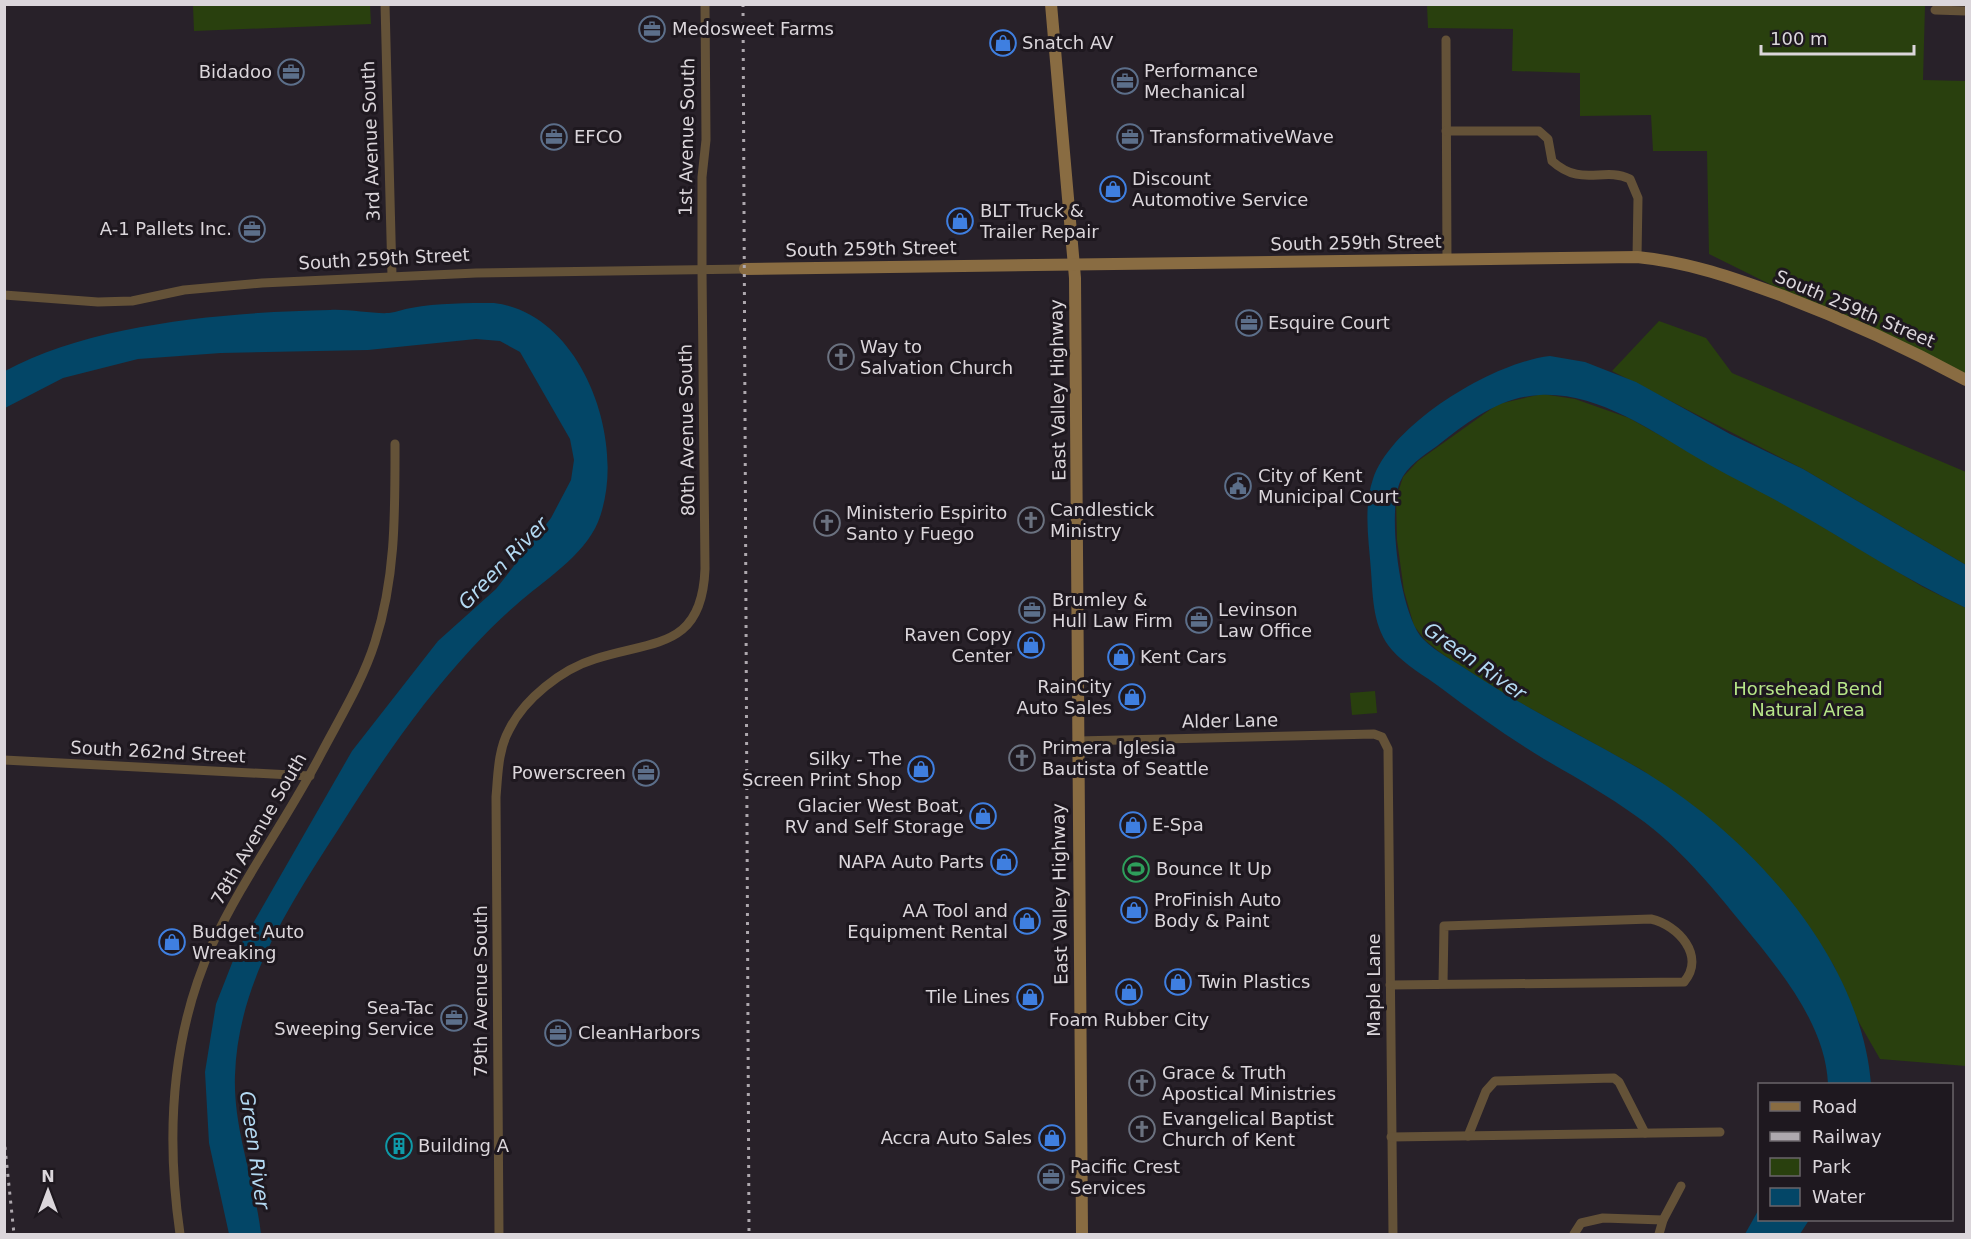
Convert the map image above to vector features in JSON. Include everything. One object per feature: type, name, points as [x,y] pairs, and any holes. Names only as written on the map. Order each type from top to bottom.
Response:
[{"type":"street","name":"3rd Avenue South","points":[[385,4],[392,276]]},
{"type":"street","name":"1st Avenue South","points":[[702,270],[702,177],[706,140],[705,4]]},
{"type":"street","name":"East Valley Highway","points":[[1051,4],[1075,265],[1082,1234]]},
{"type":"street","points":[[1935,10],[1966,11]]},
{"type":"street","points":[[1446,40],[1447,260]]},
{"type":"street","points":[[1446,131],[1539,131],[1548,139],[1552,161],[1569,173],[1588,176],[1617,175],[1630,179],[1636,191],[1637,257]]},
{"type":"street","name":"South 259th Street","points":[[4,295],[98,302],[132,301],[184,290],[392,276],[1637,257],[1668,260],[1731,275],[1895,342],[1966,380]]},
{"type":"street","name":"80th Avenue South","points":[[702,270],[704,590]]},
{"type":"street","name":"78th Avenue South","points":[[180,1234],[173,1180],[173,1105],[181,1049],[195,989],[213,944],[310,776],[367,664],[385,609],[393,560],[395,444]]},
{"type":"street","name":"79th Avenue South","points":[[499,1234],[496,797],[502,748],[516,718],[541,692],[580,664],[647,647],[674,635],[693,619],[703,600],[704,590]]},
{"type":"street","name":"Alder Lane","points":[[1077,741],[1374,734],[1382,737]]},
{"type":"street","name":"Maple Lane","points":[[1382,737],[1388,749],[1393,1234]]},
{"type":"street","name":"South 262nd Street","points":[[4,760],[310,776]]},
{"type":"street","points":[[1390,985],[1684,982],[1690,974],[1692,961],[1680,932],[1666,922],[1651,919],[1444,926],[1443,984]]},
{"type":"street","points":[[1468,1136],[1485,1091],[1495,1081],[1614,1078],[1619,1082],[1645,1133]]},
{"type":"street","points":[[1391,1137],[1720,1132]]},
{"type":"street","points":[[1659,1234],[1663,1220],[1681,1186]]},
{"type":"street","points":[[1574,1234],[1581,1223],[1603,1218],[1663,1220]]},
{"type":"green space","points":[[193,5],[370,5],[371,24],[194,31]]},
{"type":"green space","points":[[1427,5],[1925,5],[1923,80],[1966,81],[1966,382],[1709,254],[1707,151],[1653,151],[1651,115],[1580,116],[1580,73],[1512,71],[1513,29],[1428,28]]},
{"type":"green space","points":[[1659,321],[1706,338],[1732,373],[1966,472],[1966,565],[1803,469],[1612,371]]},
{"type":"green space","name":"Horsehead Bend Natural Area","points":[[1542,394],[1575,399],[1629,418],[1793,509],[1923,587],[1966,608],[1966,1066],[1880,1059],[1857,1019],[1834,966],[1810,929],[1781,891],[1713,822],[1642,770],[1506,695],[1442,654],[1426,641],[1414,626],[1404,591],[1397,540],[1396,499],[1403,477],[1418,461],[1498,404]]},
{"type":"green space","points":[[1375,691],[1377,713],[1352,715],[1350,693]]},
{"type":"water","points":[[494,303],[525,312],[552,331],[574,356],[591,387],[602,422],[607,457],[606,491],[598,522],[592,534],[573,557],[488,631],[419,710],[324,851],[271,942],[246,1006],[238,1040],[235,1075],[237,1116],[261,1234],[229,1234],[209,1143],[205,1072],[216,1004],[236,953],[352,751],[438,641],[496,589],[551,518],[571,480],[574,460],[570,439],[520,352],[500,341],[476,339],[368,350],[221,353],[138,359],[63,378],[5,408],[5,371],[40,355],[79,342],[163,323],[291,311],[337,310],[389,313],[432,305]]},
{"type":"water","points":[[1550,356],[1585,362],[1636,382],[1730,434],[1803,469],[1966,565],[1966,608],[1622,415],[1602,406],[1561,396],[1525,397],[1511,400],[1485,412],[1460,428],[1411,466],[1400,482],[1396,497],[1396,539],[1402,587],[1415,627],[1423,639],[1440,653],[1492,686],[1638,768],[1679,794],[1719,826],[1757,862],[1791,902],[1821,944],[1846,989],[1863,1036],[1871,1083],[1828,1083],[1821,1047],[1795,994],[1773,962],[1732,912],[1671,844],[1625,808],[1517,742],[1415,670],[1392,650],[1381,632],[1374,602],[1367,513],[1373,479],[1384,458],[1401,437],[1448,399],[1501,370]]},
{"type":"water","points":[[1758,1211],[1758,1221],[1808,1221],[1800,1234],[1745,1234]]},
{"type":"railway","points":[[743,4],[749,1234]]},
{"type":"railway","points":[[4,1138],[14,1234]]},
{"type":"place","name":"Medosweet Farms","points":[[652,29]]},
{"type":"place","name":"Snatch AV","points":[[1003,43]]},
{"type":"place","name":"Bidadoo","points":[[291,72]]},
{"type":"place","name":"Performance Mechanical","points":[[1125,81]]},
{"type":"place","name":"EFCO","points":[[554,137]]},
{"type":"place","name":"TransformativeWave","points":[[1130,137]]},
{"type":"place","name":"Discount Automotive Service","points":[[1113,189]]},
{"type":"place","name":"BLT Truck & Trailer Repair","points":[[960,221]]},
{"type":"place","name":"A-1 Pallets Inc.","points":[[252,229]]},
{"type":"place","name":"Esquire Court","points":[[1249,323]]},
{"type":"place","name":"Way to Salvation Church","points":[[841,357]]},
{"type":"place","name":"City of Kent Municipal Court","points":[[1238,486]]},
{"type":"place","name":"Candlestick Ministry","points":[[1031,520]]},
{"type":"place","name":"Ministerio Espirito Santo y Fuego","points":[[827,523]]},
{"type":"place","name":"Brumley & Hull Law Firm","points":[[1032,610]]},
{"type":"place","name":"Levinson Law Office","points":[[1199,620]]},
{"type":"place","name":"Raven Copy Center","points":[[1031,645]]},
{"type":"place","name":"Kent Cars","points":[[1121,657]]},
{"type":"place","name":"RainCity Auto Sales","points":[[1132,697]]},
{"type":"place","name":"Primera Iglesia Bautista of Seattle","points":[[1022,758]]},
{"type":"place","name":"Silky - The Screen Print Shop","points":[[921,769]]},
{"type":"place","name":"Powerscreen","points":[[646,773]]},
{"type":"place","name":"Glacier West Boat, RV and Self Storage","points":[[983,816]]},
{"type":"place","name":"E-Spa","points":[[1133,825]]},
{"type":"place","name":"NAPA Auto Parts","points":[[1004,862]]},
{"type":"place","name":"Bounce It Up","points":[[1136,869]]},
{"type":"place","name":"ProFinish Auto Body & Paint","points":[[1134,910]]},
{"type":"place","name":"AA Tool and Equipment Rental","points":[[1027,921]]},
{"type":"place","name":"Budget Auto Wreaking","points":[[172,942]]},
{"type":"place","name":"Twin Plastics","points":[[1178,982]]},
{"type":"place","name":"Foam Rubber City","points":[[1129,992]]},
{"type":"place","name":"Tile Lines","points":[[1030,997]]},
{"type":"place","name":"Sea-Tac Sweeping Service","points":[[454,1018]]},
{"type":"place","name":"CleanHarbors","points":[[558,1033]]},
{"type":"place","name":"Grace & Truth Apostical Ministries","points":[[1142,1083]]},
{"type":"place","name":"Evangelical Baptist Church of Kent","points":[[1142,1129]]},
{"type":"place","name":"Accra Auto Sales","points":[[1052,1138]]},
{"type":"place","name":"Building A","points":[[399,1146]]},
{"type":"place","name":"Pacific Crest Services","points":[[1051,1177]]},
{"type":"water label","name":"Green River","points":[[503,563]]},
{"type":"water label","name":"Green River","points":[[1475,661]]},
{"type":"water label","name":"Green River","points":[[255,1150]]}]
